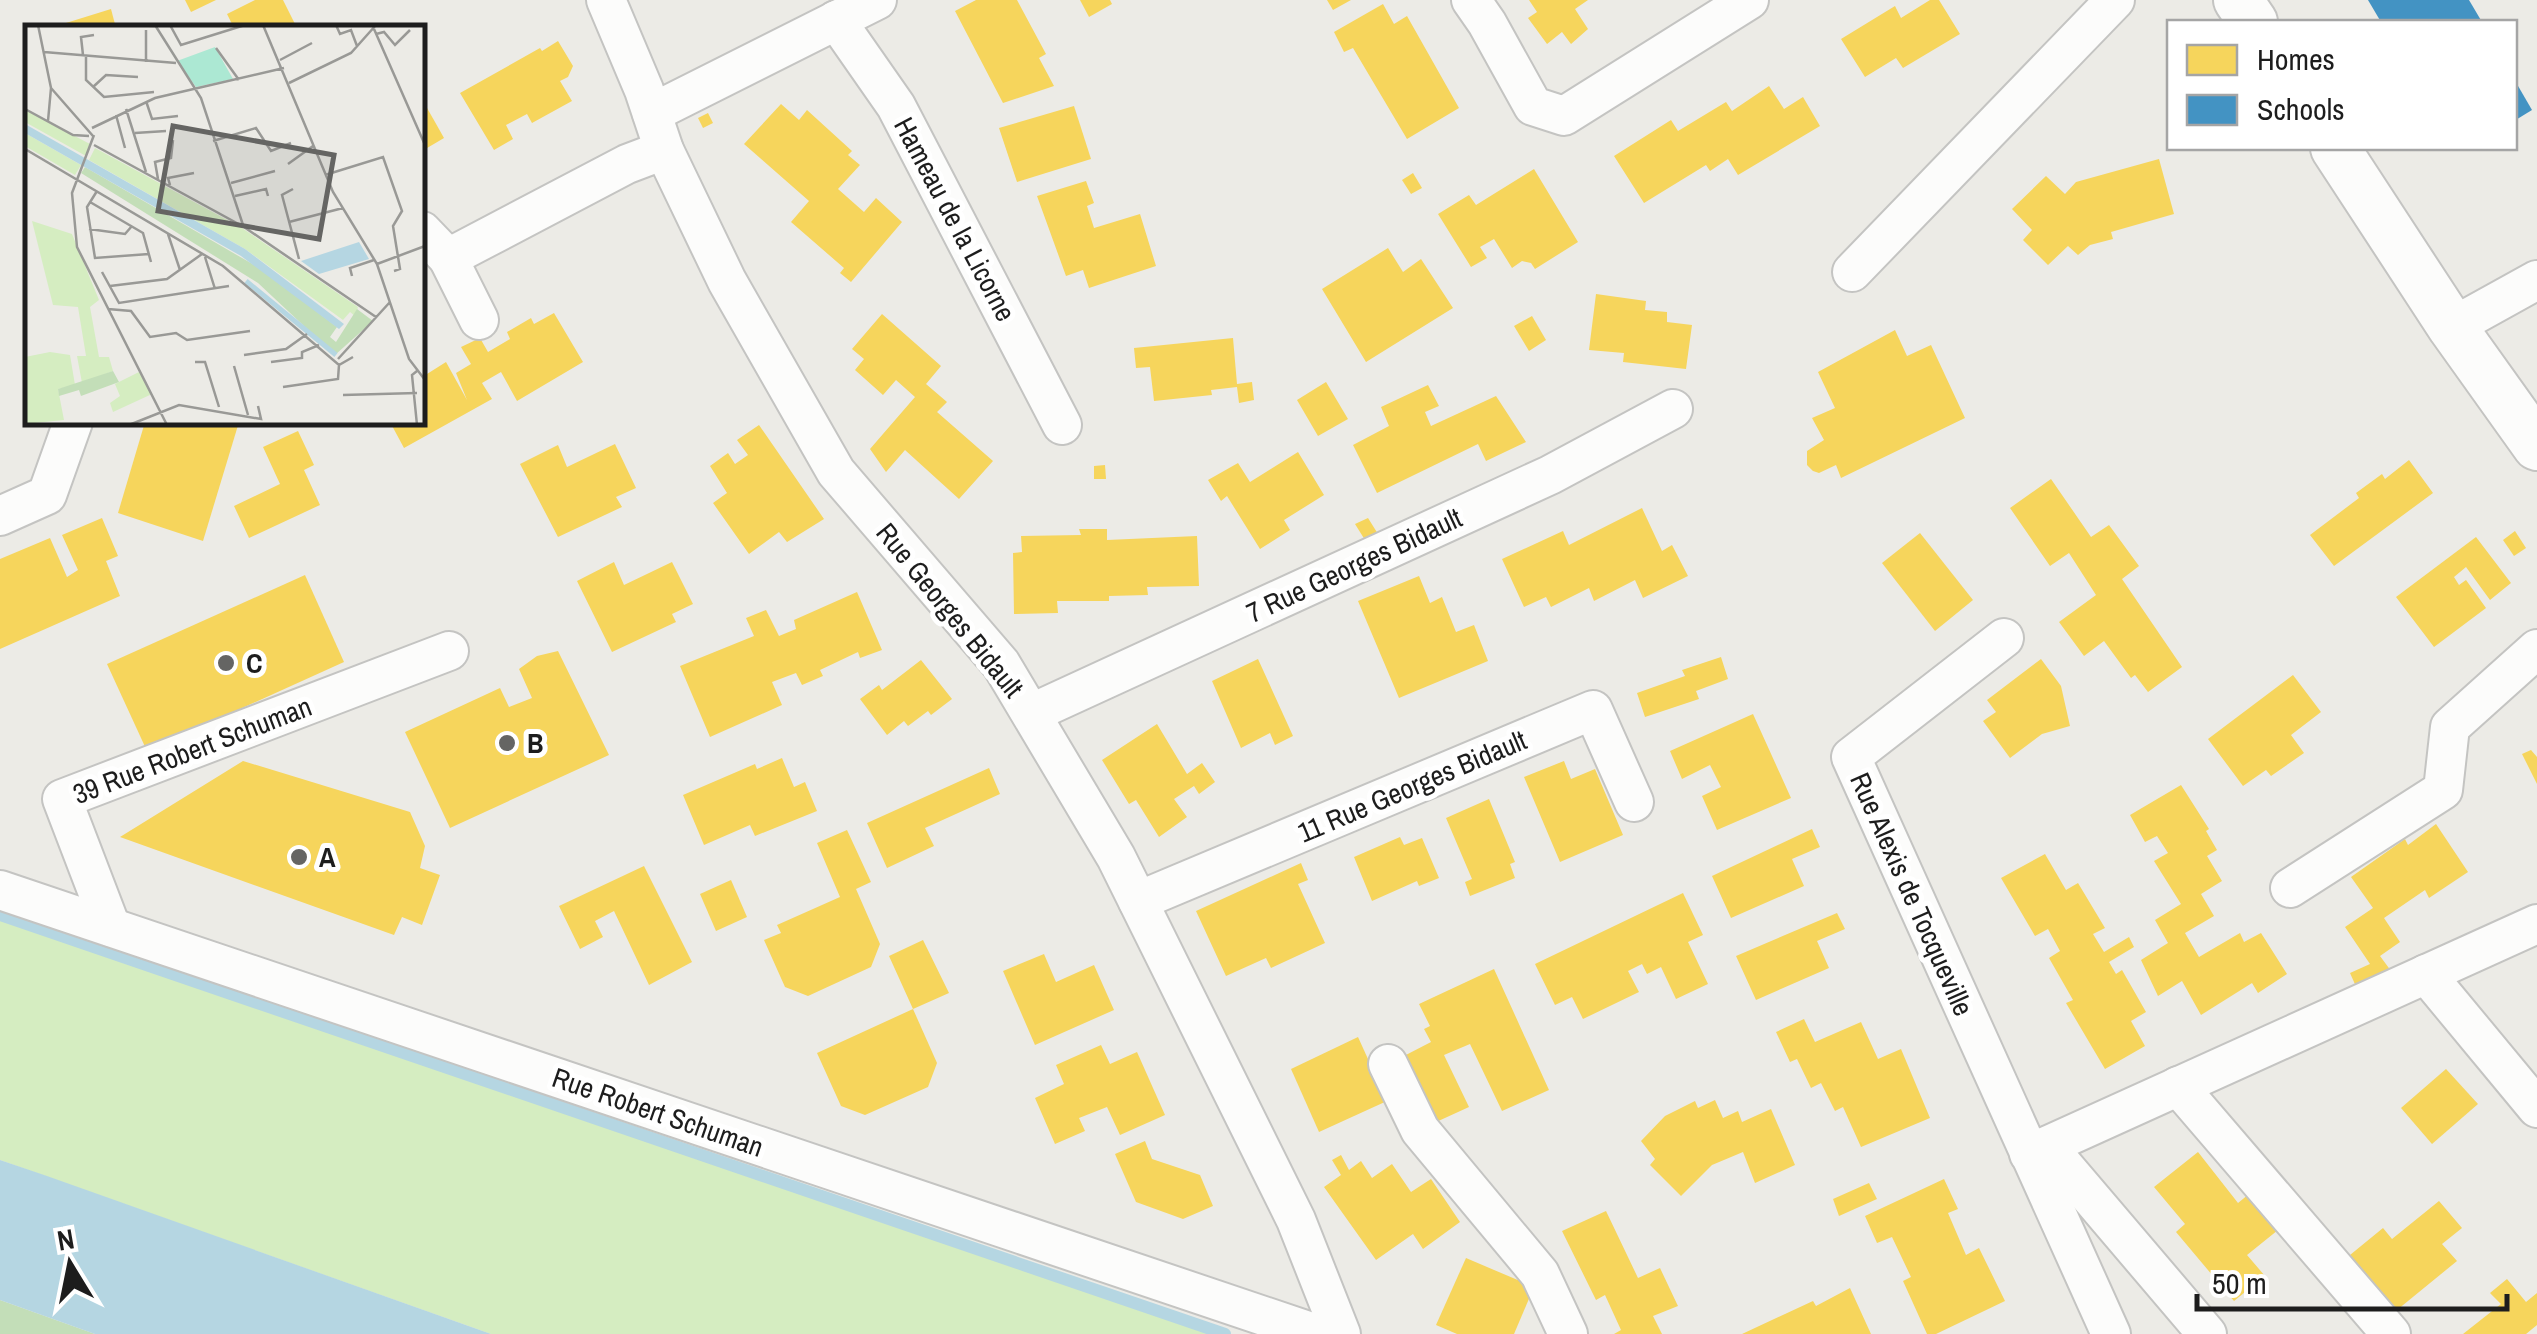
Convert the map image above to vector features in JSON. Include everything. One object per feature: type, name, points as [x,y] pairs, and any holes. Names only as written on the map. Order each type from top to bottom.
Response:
[{"type":"street","name":"Rue Georges Bidault","points":[[606,0],[664,150],[726,281],[836,472],[1001,664],[1138,901],[1296,1220],[1341,1334]]},
{"type":"street","points":[[652,113],[877,0]]},
{"type":"street","points":[[1471,0],[1532,106],[1564,116],[1748,0]]},
{"type":"street","points":[[1852,272],[2115,0]]},
{"type":"street","name":"Hameau de la Licorne","points":[[836,20],[896,106],[1062,425]]},
{"type":"street","points":[[479,320],[435,245],[664,150]]},
{"type":"street","points":[[2336,150],[2452,327],[2537,446]]},
{"type":"street","points":[[2452,327],[2537,280]]},
{"type":"street","name":"7 Rue Georges Bidault","points":[[1032,713],[1550,475],[1673,408]]},
{"type":"street","points":[[0,516],[47,495],[72,425]]},
{"type":"street","name":"Rue Alexis de Tocqueville","points":[[2004,638],[1851,756],[2038,1150],[2111,1334]]},
{"type":"street","points":[[2290,888],[2442,790],[2450,728],[2537,649]]},
{"type":"street","name":"39 Rue Robert Schuman","points":[[111,927],[62,798],[449,651]]},
{"type":"street","name":"11 Rue Georges Bidault","points":[[1138,901],[1594,710],[1634,802]]},
{"type":"street","name":"Rue Robert Schuman","points":[[0,890],[1317,1334]]},
{"type":"street","points":[[2207,1334],[2038,1150],[2537,924]]},
{"type":"street","points":[[2426,974],[2537,1108]]},
{"type":"street","points":[[1388,1064],[1420,1130],[1540,1274],[1568,1334]]},
{"type":"street","points":[[2178,1086],[2391,1334]]},
{"type":"green space","points":[[0,916],[1227,1334],[491,1334],[0,1160]]},
{"type":"green space","points":[[0,1300],[95,1334],[0,1334]]},
{"type":"water","points":[[0,1160],[491,1334],[95,1334],[0,1300]]},
{"type":"building: Homes","points":[[185,0],[216,0],[191,12]]},
{"type":"building: Homes","points":[[255,0],[283,0],[296,25],[232,25],[227,14]]},
{"type":"building: Homes","points":[[976,0],[1017,0],[1046,54],[1039,58],[1054,86],[1003,103],[955,11]]},
{"type":"building: Homes","points":[[1080,0],[1110,0],[1112,4],[1089,17]]},
{"type":"building: Homes","points":[[1327,0],[1351,0],[1333,10]]},
{"type":"building: Homes","points":[[1529,0],[1588,0],[1575,9],[1588,29],[1571,44],[1562,32],[1547,44],[1528,18],[1537,12]]},
{"type":"building: Homes","points":[[1930,0],[1939,0],[1960,34],[1903,68],[1896,58],[1865,77],[1841,39],[1895,6],[1901,18]]},
{"type":"building: Homes","points":[[1383,4],[1394,24],[1407,16],[1459,108],[1407,139],[1353,48],[1344,52],[1334,32]]},
{"type":"building: Homes","points":[[111,9],[115,25],[59,25]]},
{"type":"building: Homes","points":[[558,41],[573,66],[568,77],[560,81],[572,101],[532,123],[527,114],[506,125],[513,139],[494,150],[460,93]]},
{"type":"building: Homes","points":[[1769,86],[1784,109],[1803,97],[1820,126],[1738,175],[1728,159],[1710,171],[1706,165],[1644,203],[1614,156],[1671,120],[1678,131],[1726,102],[1732,111]]},
{"type":"building: Homes","points":[[425,104],[444,138],[425,149]]},
{"type":"building: Homes","points":[[781,104],[799,120],[807,110],[852,151],[848,155],[860,165],[838,189],[864,212],[876,198],[902,222],[851,282],[840,273],[844,268],[791,222],[809,201],[744,144]]},
{"type":"building: Homes","points":[[1074,106],[1091,159],[1017,182],[999,128]]},
{"type":"building: Homes","points":[[708,113],[713,123],[703,128],[698,118]]},
{"type":"building: Homes","points":[[2159,159],[2174,214],[2111,232],[2113,239],[2090,245],[2078,255],[2068,246],[2048,265],[2023,240],[2032,230],[2012,209],[2046,176],[2065,194],[2076,182]]},
{"type":"building: Homes","points":[[1534,169],[1578,242],[1535,269],[1531,263],[1522,261],[1512,268],[1494,239],[1480,247],[1487,258],[1471,267],[1438,214],[1469,195],[1476,205]]},
{"type":"building: Homes","points":[[1413,173],[1422,188],[1411,194],[1402,180]]},
{"type":"building: Homes","points":[[1086,181],[1094,203],[1087,206],[1094,228],[1140,214],[1156,266],[1089,288],[1083,270],[1066,276],[1037,196]]},
{"type":"building: Homes","points":[[1388,248],[1403,272],[1421,259],[1453,308],[1366,362],[1322,289]]},
{"type":"building: Homes","points":[[1596,294],[1646,301],[1645,310],[1667,312],[1667,322],[1692,325],[1686,369],[1623,362],[1624,353],[1589,350]]},
{"type":"building: Homes","points":[[554,313],[583,362],[517,401],[501,372],[482,383],[492,399],[404,448],[392,425],[425,425],[425,371],[427,374],[446,362],[467,400],[456,373],[471,364],[461,347],[480,338],[488,352],[510,339],[507,332],[531,318],[534,324]]},
{"type":"building: Homes","points":[[882,314],[941,366],[926,384],[947,402],[937,412],[993,461],[959,499],[905,450],[886,472],[870,449],[915,397],[896,380],[883,395],[855,370],[864,359],[852,349]]},
{"type":"building: Homes","points":[[1532,316],[1546,340],[1529,351],[1514,326]]},
{"type":"building: Homes","points":[[1895,330],[1907,356],[1931,345],[1965,418],[1841,478],[1836,465],[1819,473],[1813,471],[1807,465],[1807,451],[1824,440],[1812,418],[1835,408],[1818,372]]},
{"type":"building: Homes","points":[[1233,338],[1237,384],[1252,382],[1254,400],[1239,403],[1237,387],[1211,390],[1212,395],[1154,401],[1150,367],[1136,368],[1134,348]]},
{"type":"building: Homes","points":[[1326,382],[1348,419],[1318,436],[1297,400]]},
{"type":"building: Homes","points":[[1428,385],[1439,406],[1425,412],[1431,426],[1496,396],[1526,442],[1486,461],[1478,444],[1377,493],[1353,445],[1389,426],[1381,407]]},
{"type":"building: Homes","points":[[144,425],[238,425],[203,541],[118,513]]},
{"type":"building: Homes","points":[[759,425],[824,519],[787,542],[779,532],[749,554],[713,503],[727,493],[710,466],[728,453],[735,464],[748,455],[737,440]]},
{"type":"building: Homes","points":[[298,431],[314,465],[304,470],[320,505],[249,538],[234,506],[280,484],[263,447]]},
{"type":"building: Homes","points":[[615,444],[636,488],[616,497],[622,507],[558,537],[520,464],[558,445],[567,467]]},
{"type":"building: Homes","points":[[1298,452],[1324,495],[1284,520],[1290,530],[1260,549],[1227,496],[1221,501],[1208,480],[1238,463],[1250,482]]},
{"type":"building: Homes","points":[[2409,460],[2433,493],[2334,566],[2310,535],[2359,498],[2356,493],[2382,474],[2385,479]]},
{"type":"building: Homes","points":[[1105,465],[1106,479],[1094,479],[1094,466]]},
{"type":"building: Homes","points":[[2051,479],[2091,537],[2109,525],[2139,566],[2122,579],[2182,667],[2148,692],[2135,675],[2131,678],[2104,641],[2084,656],[2059,622],[2096,595],[2069,553],[2050,566],[2010,508]]},
{"type":"building: Homes","points":[[1642,508],[1662,551],[1672,545],[1688,576],[1643,598],[1635,580],[1594,601],[1589,588],[1551,607],[1546,597],[1524,607],[1502,559],[1563,531],[1569,545]]},
{"type":"building: Homes","points":[[102,518],[118,556],[106,561],[120,596],[0,649],[0,559],[50,538],[67,577],[78,570],[62,535]]},
{"type":"building: Homes","points":[[1368,518],[1378,534],[1365,540],[1355,524]]},
{"type":"building: Homes","points":[[1079,529],[1107,529],[1107,540],[1197,536],[1199,586],[1147,587],[1148,595],[1109,596],[1109,601],[1057,601],[1058,613],[1014,614],[1013,553],[1022,552],[1021,536],[1081,535]]},
{"type":"building: Homes","points":[[2515,531],[2526,548],[2514,556],[2503,540]]},
{"type":"building: Homes","points":[[1920,533],[1973,600],[1935,631],[1882,563]]},
{"type":"building: Homes","points":[[2476,537],[2511,583],[2490,600],[2466,567],[2454,577],[2459,585],[2466,580],[2486,608],[2434,647],[2396,597]]},
{"type":"building: Homes","points":[[614,562],[624,585],[672,562],[693,604],[672,614],[676,622],[612,652],[577,581]]},
{"type":"building: Homes","name":"C","points":[[305,575],[344,662],[147,751],[107,664]]},
{"type":"building: Homes","points":[[1419,576],[1430,603],[1442,597],[1456,632],[1474,625],[1488,661],[1399,698],[1358,601]]},
{"type":"building: Homes","points":[[857,592],[882,650],[860,658],[858,652],[820,670],[823,676],[802,685],[796,673],[772,682],[782,705],[710,737],[680,666],[754,636],[746,618],[766,610],[779,636],[796,629],[794,620]]},
{"type":"building: Homes","name":"B","points":[[558,651],[609,755],[450,828],[405,732],[500,688],[509,707],[532,698],[519,669],[537,656]]},
{"type":"building: Homes","points":[[1721,657],[1728,679],[1696,691],[1699,699],[1645,717],[1637,693],[1685,676],[1682,670]]},
{"type":"building: Homes","points":[[1258,659],[1293,736],[1275,745],[1270,733],[1241,748],[1212,681]]},
{"type":"building: Homes","points":[[2041,659],[2061,686],[2070,726],[2042,734],[2010,758],[1983,721],[1996,712],[1987,700]]},
{"type":"building: Homes","points":[[921,660],[952,699],[908,726],[904,721],[887,735],[860,699],[879,685],[882,690]]},
{"type":"building: Homes","points":[[2293,675],[2321,712],[2291,735],[2304,753],[2271,776],[2266,770],[2243,786],[2208,739]]},
{"type":"building: Homes","points":[[1753,714],[1791,798],[1717,830],[1702,796],[1721,787],[1710,765],[1682,779],[1670,751]]},
{"type":"building: Homes","points":[[1157,724],[1187,774],[1202,763],[1215,782],[1199,794],[1194,786],[1174,799],[1187,817],[1159,837],[1136,800],[1129,804],[1102,760]]},
{"type":"building: Homes","points":[[2531,750],[2537,757],[2537,784],[2522,754]]},
{"type":"building: Homes","points":[[782,758],[794,787],[805,782],[817,811],[755,836],[750,825],[704,845],[683,795],[755,764],[757,769]]},
{"type":"building: Homes","name":"A","points":[[243,761],[410,812],[425,846],[420,868],[440,875],[422,925],[402,917],[394,935],[120,837]]},
{"type":"building: Homes","points":[[1564,761],[1571,779],[1595,769],[1623,835],[1560,862],[1524,777]]},
{"type":"building: Homes","points":[[989,768],[1000,794],[925,828],[934,846],[887,868],[867,823]]},
{"type":"building: Homes","points":[[2181,785],[2209,829],[2206,831],[2217,850],[2207,856],[2222,881],[2201,894],[2214,916],[2185,933],[2199,957],[2240,933],[2244,942],[2261,933],[2287,974],[2258,993],[2252,983],[2201,1015],[2182,981],[2158,996],[2141,960],[2168,943],[2155,920],[2181,904],[2154,861],[2168,853],[2157,836],[2145,842],[2130,815]]},
{"type":"building: Homes","points":[[1489,799],[1515,862],[1510,864],[1515,878],[1470,896],[1465,882],[1472,879],[1446,818]]},
{"type":"building: Homes","points":[[2436,824],[2468,872],[2429,898],[2425,890],[2384,918],[2400,942],[2380,956],[2394,975],[2358,991],[2350,973],[2370,964],[2345,927],[2373,908],[2351,877],[2405,839],[2408,845]]},
{"type":"building: Homes","points":[[1812,829],[1820,847],[1792,859],[1804,886],[1731,918],[1712,876]]},
{"type":"building: Homes","points":[[847,830],[871,882],[856,889],[880,944],[871,967],[808,996],[785,987],[764,940],[781,933],[777,925],[840,897],[817,843]]},
{"type":"building: Homes","points":[[1400,837],[1404,845],[1422,838],[1439,878],[1419,886],[1417,881],[1372,901],[1354,857]]},
{"type":"building: Homes","points":[[2045,854],[2066,890],[2078,883],[2105,928],[2093,934],[2104,952],[2129,937],[2134,947],[2109,962],[2116,974],[2122,970],[2146,1012],[2131,1021],[2145,1046],[2105,1069],[2066,1003],[2073,1000],[2049,958],[2060,951],[2048,929],[2035,936],[2001,878]]},
{"type":"building: Homes","points":[[1301,863],[1308,880],[1298,884],[1325,943],[1271,968],[1266,958],[1226,976],[1196,911]]},
{"type":"building: Homes","points":[[644,866],[692,962],[649,985],[614,911],[595,921],[603,937],[580,949],[559,906]]},
{"type":"building: Homes","points":[[731,880],[747,917],[716,931],[700,894]]},
{"type":"building: Homes","points":[[1683,893],[1703,935],[1688,942],[1708,984],[1676,999],[1661,967],[1647,974],[1642,964],[1628,971],[1639,992],[1583,1019],[1572,997],[1555,1005],[1535,964]]},
{"type":"building: Homes","points":[[1837,913],[1845,929],[1817,941],[1829,968],[1756,1000],[1736,956]]},
{"type":"building: Homes","points":[[923,940],[949,993],[913,1009],[889,956]]},
{"type":"building: Homes","points":[[1044,954],[1056,982],[1094,965],[1114,1010],[1035,1045],[1003,971]]},
{"type":"building: Homes","points":[[1494,969],[1549,1090],[1502,1111],[1470,1044],[1444,1055],[1469,1107],[1434,1123],[1402,1057],[1431,1042],[1424,1029],[1430,1026],[1419,1004]]},
{"type":"building: Homes","points":[[913,1009],[937,1063],[928,1087],[865,1115],[841,1106],[817,1053]]},
{"type":"building: Homes","points":[[1804,1019],[1815,1042],[1861,1022],[1878,1059],[1901,1049],[1930,1118],[1861,1147],[1843,1107],[1835,1111],[1821,1083],[1811,1088],[1797,1059],[1790,1062],[1776,1032]]},
{"type":"building: Homes","points":[[1358,1037],[1387,1101],[1319,1132],[1291,1069]]},
{"type":"building: Homes","points":[[1101,1045],[1110,1064],[1137,1052],[1165,1115],[1120,1135],[1107,1107],[1079,1118],[1085,1131],[1055,1144],[1035,1098],[1064,1084],[1056,1065]]},
{"type":"building: Homes","points":[[2446,1069],[2478,1104],[2432,1144],[2401,1108]]},
{"type":"building: Homes","points":[[1715,1100],[1723,1118],[1738,1111],[1742,1122],[1771,1109],[1795,1165],[1755,1183],[1743,1152],[1712,1165],[1681,1196],[1650,1165],[1655,1159],[1641,1141],[1665,1116],[1695,1101],[1698,1108]]},
{"type":"building: Homes","points":[[1145,1141],[1152,1159],[1200,1175],[1213,1206],[1183,1219],[1136,1202],[1115,1154]]},
{"type":"building: Homes","points":[[2198,1152],[2238,1203],[2254,1190],[2283,1226],[2247,1255],[2265,1276],[2234,1301],[2176,1232],[2185,1224],[2154,1187]]},
{"type":"building: Homes","points":[[1341,1155],[1349,1170],[1361,1161],[1372,1178],[1392,1164],[1411,1192],[1431,1179],[1460,1222],[1423,1249],[1413,1234],[1376,1260],[1324,1187],[1341,1175],[1332,1160]]},
{"type":"building: Homes","points":[[1944,1179],[1958,1209],[1948,1213],[1966,1255],[1979,1248],[2005,1301],[1936,1334],[1927,1334],[1903,1281],[1911,1277],[1892,1237],[1877,1243],[1865,1216]]},
{"type":"building: Homes","points":[[1869,1183],[1877,1199],[1839,1216],[1833,1199]]},
{"type":"building: Homes","points":[[2439,1201],[2462,1228],[2442,1244],[2457,1261],[2397,1310],[2350,1255],[2383,1228],[2392,1239]]},
{"type":"building: Homes","points":[[1606,1211],[1638,1278],[1660,1268],[1678,1306],[1653,1316],[1662,1334],[1614,1334],[1621,1330],[1605,1295],[1596,1300],[1562,1231]]},
{"type":"building: Homes","points":[[1466,1258],[1534,1287],[1514,1334],[1457,1334],[1436,1325]]},
{"type":"building: Homes","points":[[2507,1279],[2526,1302],[2537,1293],[2537,1325],[2526,1334],[2463,1334],[2501,1304],[2490,1293]]},
{"type":"building: Homes","points":[[1850,1288],[1871,1334],[1742,1334],[1813,1301],[1816,1306]]},
{"type":"building: Schools","points":[[2368,0],[2469,0],[2481,20],[2380,20]]},
{"type":"building: Schools","points":[[2517,84],[2532,110],[2517,119]]},
{"type":"waterway","points":[[0,915],[1225,1334]]},
{"type":"place","name":"C","points":[[226,663]]},
{"type":"place","name":"B","points":[[507,743]]},
{"type":"place","name":"A","points":[[299,857]]}]
